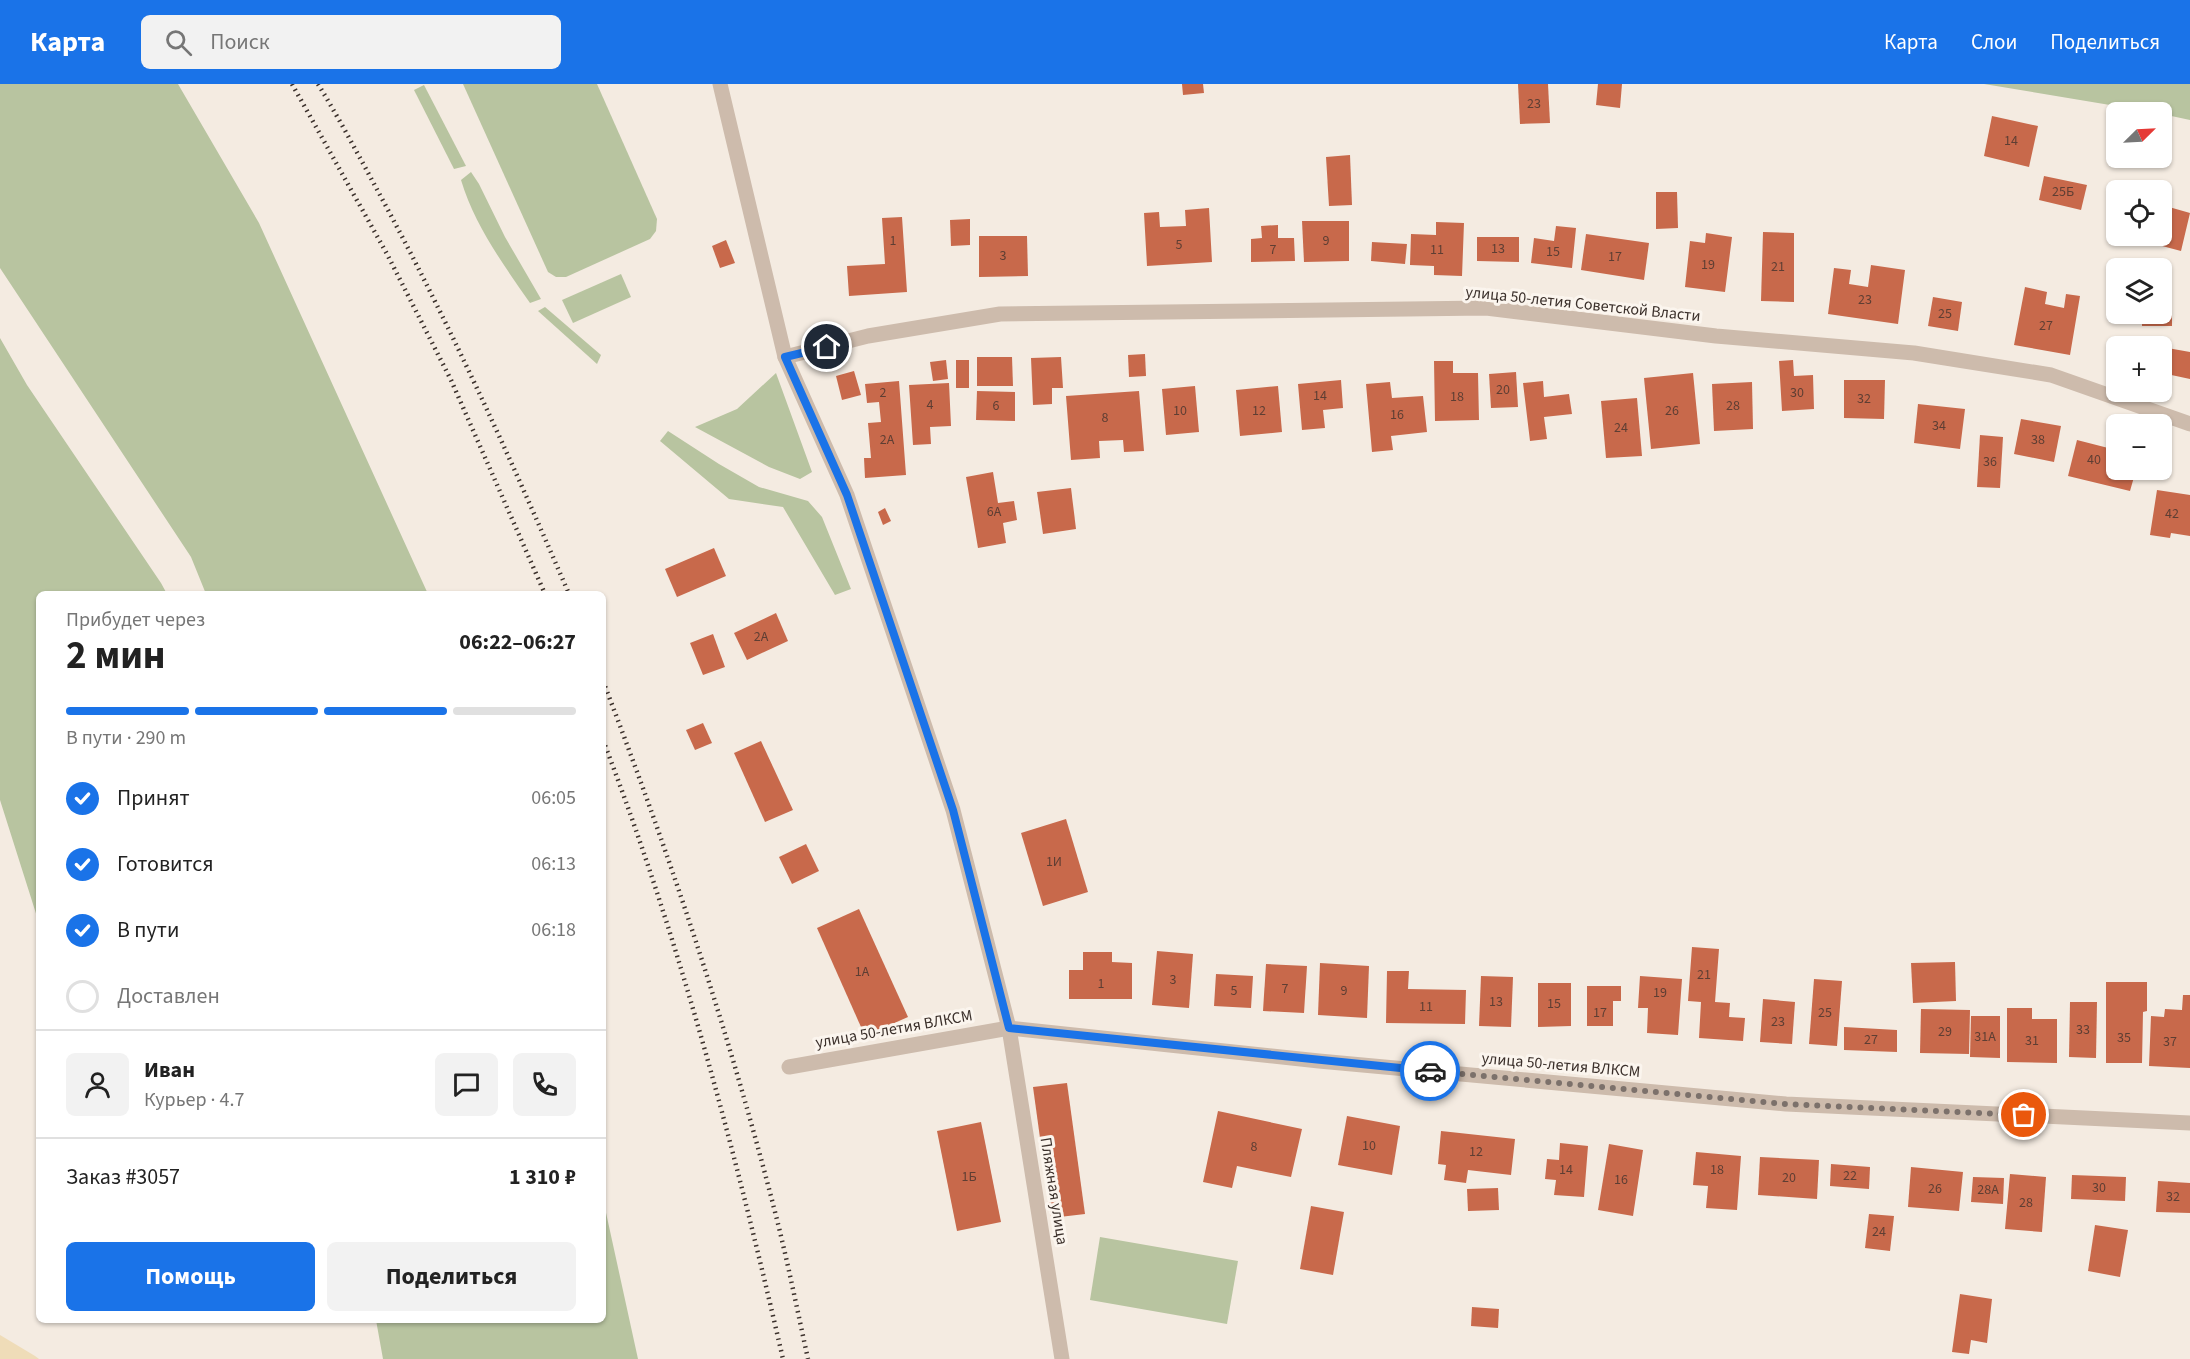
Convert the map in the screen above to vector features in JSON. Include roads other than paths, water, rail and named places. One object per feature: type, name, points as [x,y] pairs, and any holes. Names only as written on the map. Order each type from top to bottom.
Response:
[{"type":"street","name":"Пляжная улица","points":[[720,84],[785,357],[847,495],[953,810],[1009,1028],[1062,1359]]},
{"type":"street","name":"улица 50-летия Советской Власти","points":[[785,357],[868,336],[1000,314],[1486,308],[1716,336],[1914,353],[2051,375],[2190,424]]},
{"type":"street","name":"улица 50-летия ВЛКСМ","points":[[789,1066],[1009,1028],[1319,1061],[1786,1104],[2190,1123]]},
{"type":"railway","points":[[292,84],[387,254],[451,380],[544,591]]},
{"type":"railway","points":[[318,84],[365,167],[431,293],[502,443],[568,591]]},
{"type":"railway","points":[[606,689],[674,876],[737,1074],[779,1227],[808,1359]]},
{"type":"railway","points":[[606,748],[657,892],[704,1047],[783,1359]]}]
